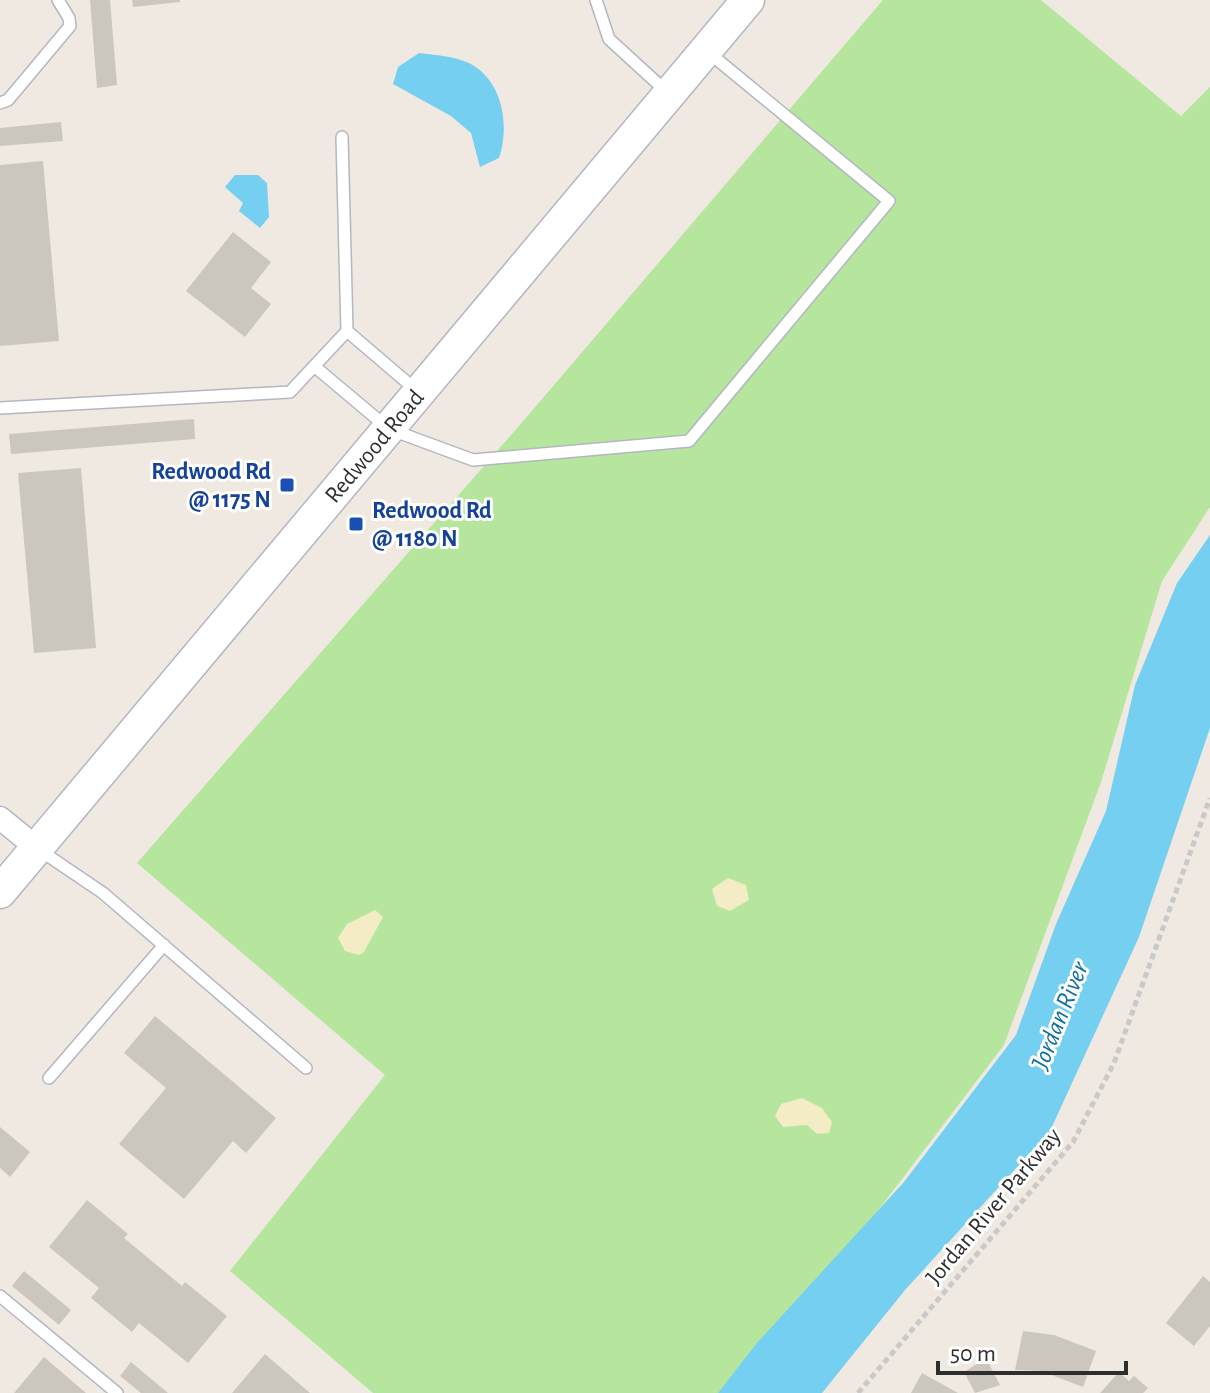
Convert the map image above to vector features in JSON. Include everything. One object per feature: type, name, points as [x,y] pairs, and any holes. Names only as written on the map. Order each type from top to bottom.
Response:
[{"type":"main road","name":"Redwood Road","points":[[0,892],[748,0]]},
{"type":"street","points":[[0,818],[37,848]]},
{"type":"lane","points":[[0,103],[8,100],[70,26],[69,18],[58,0]]},
{"type":"lane","points":[[596,0],[609,39],[668,94]]},
{"type":"lane","points":[[314,366],[389,429],[473,460],[689,441],[889,201],[705,49]]},
{"type":"lane","points":[[0,408],[290,392],[347,331],[342,137]]},
{"type":"lane","points":[[347,331],[419,393]]},
{"type":"lane","points":[[37,848],[75,871],[306,1068]]},
{"type":"lane","points":[[49,1078],[164,945]]},
{"type":"lane","points":[[2,1303],[117,1393]]},
{"type":"path","name":"Jordan River Parkway","points":[[858,1393],[1073,1142],[1114,1063],[1210,798]]},
{"type":"green space","points":[[883,0],[1041,0],[1181,116],[1210,87],[1210,507],[1162,581],[1101,782],[1004,1045],[864,1229],[719,1393],[373,1393],[230,1271],[385,1075],[137,863],[525,419]]},
{"type":"sand","points":[[728,878],[746,885],[749,900],[730,911],[717,906],[712,889]]},
{"type":"sand","points":[[375,910],[383,917],[364,952],[359,955],[345,951],[338,938],[347,924]]},
{"type":"sand","points":[[802,1098],[822,1108],[832,1122],[829,1133],[817,1134],[807,1125],[783,1127],[775,1116],[781,1104]]},
{"type":"water","points":[[419,53],[469,63],[490,81],[501,105],[503,118],[499,158],[480,167],[471,133],[451,116],[393,84],[398,67]]},
{"type":"water","points":[[235,175],[258,175],[267,183],[269,217],[260,228],[239,211],[243,203],[225,187]]},
{"type":"water","name":"Jordan River","points":[[1210,535],[1210,728],[1139,937],[1050,1131],[905,1290],[822,1393],[718,1393],[757,1343],[904,1182],[1016,1035],[1056,924],[1106,811],[1135,685],[1177,583]]},
{"type":"building","points":[[90,0],[110,0],[117,85],[97,88]]},
{"type":"building","points":[[132,0],[180,0],[180,2],[133,7]]},
{"type":"building","points":[[61,122],[63,141],[0,146],[0,128]]},
{"type":"building","points":[[43,161],[59,341],[0,346],[0,165]]},
{"type":"building","points":[[233,232],[271,262],[251,288],[271,304],[245,337],[186,291]]},
{"type":"building","points":[[194,419],[195,439],[11,454],[9,434]]},
{"type":"building","points":[[81,468],[96,648],[34,653],[18,473]]},
{"type":"building","points":[[155,1016],[276,1118],[246,1153],[233,1141],[184,1199],[119,1144],[166,1088],[124,1053]]},
{"type":"building","points":[[0,1127],[30,1152],[10,1177],[0,1168]]},
{"type":"building","points":[[87,1200],[128,1234],[124,1238],[182,1286],[185,1282],[227,1316],[188,1363],[139,1323],[132,1332],[91,1298],[99,1288],[49,1247]]},
{"type":"building","points":[[24,1271],[71,1310],[59,1325],[12,1286]]},
{"type":"building","points":[[1203,1276],[1210,1282],[1210,1326],[1194,1346],[1166,1323]]},
{"type":"building","points":[[1023,1331],[1054,1335],[1096,1351],[1083,1387],[1041,1371],[1015,1370]]},
{"type":"building","points":[[265,1354],[310,1393],[232,1393]]},
{"type":"building","points":[[44,1357],[86,1393],[14,1393]]},
{"type":"building","points":[[986,1358],[1000,1385],[975,1393],[964,1372]]},
{"type":"building","points":[[131,1362],[168,1393],[141,1393],[120,1376]]},
{"type":"building","points":[[1119,1372],[1129,1381],[1134,1376],[1148,1388],[1143,1393],[1100,1393]]},
{"type":"building","points":[[922,1373],[958,1393],[911,1393]]},
{"type":"place","name":"Redwood Rd @ 1175 N","points":[[287,485]]},
{"type":"place","name":"Redwood Rd @ 1180 N","points":[[356,524]]}]
